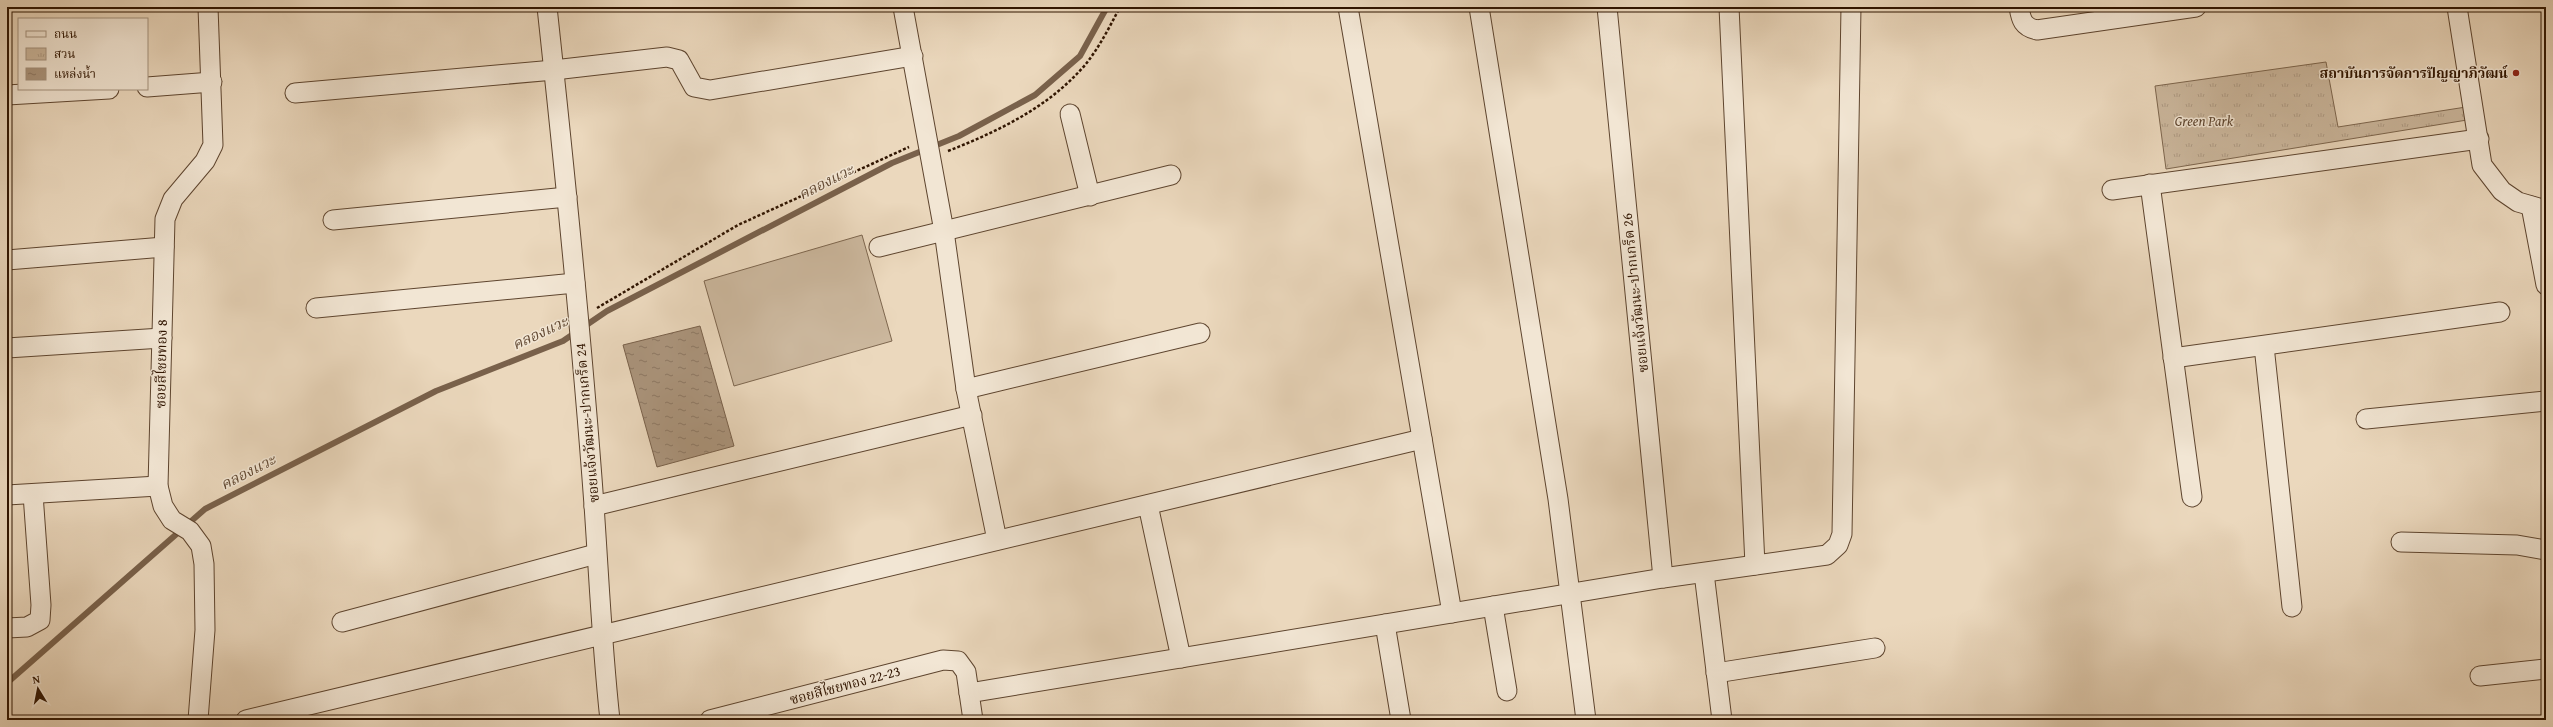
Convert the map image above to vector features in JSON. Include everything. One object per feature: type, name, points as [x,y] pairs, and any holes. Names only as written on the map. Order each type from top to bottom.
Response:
[{"type":"street","name":"ซอยสีไชยทอง 8","points":[[198,720],[205,630],[204,564],[201,546],[163,506],[158,486],[166,219],[173,199],[206,161],[213,144],[212,82],[208,7]]},
{"type":"street","name":"ซอยแจ้งวัฒนะ-ปากเกร็ด 24","points":[[547,7],[575,283],[594,506],[601,636],[610,720]]},
{"type":"street","points":[[904,7],[944,231],[966,389],[998,540]]},
{"type":"street","points":[[1348,7],[1452,613]]},
{"type":"street","points":[[1479,7],[1557,491],[1586,720]]},
{"type":"street","name":"ซอยแจ้งวัฒนะ-ปากเกร็ด 26","points":[[1607,7],[1663,578]]},
{"type":"street","points":[[1729,7],[1755,566]]},
{"type":"street","points":[[973,720],[969,693],[1663,578],[1827,555],[1838,545],[1842,534],[1851,7]]},
{"type":"street","points":[[2019,7],[2021,20],[2028,28],[2037,30],[2196,7]]},
{"type":"street","points":[[2457,7],[2482,165],[2502,191],[2518,202],[2538,208],[2546,285]]},
{"type":"street","points":[[295,93],[554,70],[667,57],[679,60],[694,87],[710,90],[913,56]]},
{"type":"street","points":[[148,87],[212,82]]},
{"type":"street","points":[[7,96],[94,90]]},
{"type":"street","points":[[1070,114],[1090,196]]},
{"type":"street","points":[[2112,190],[2478,139]]},
{"type":"street","points":[[879,247],[1171,175]]},
{"type":"street","points":[[2150,184],[2192,497]]},
{"type":"street","points":[[333,220],[567,196]]},
{"type":"street","points":[[7,260],[164,248]]},
{"type":"street","points":[[316,308],[575,283]]},
{"type":"street","points":[[2173,358],[2500,312]]},
{"type":"street","points":[[966,389],[1200,333]]},
{"type":"street","points":[[7,348],[162,338]]},
{"type":"street","points":[[2264,346],[2292,607]]},
{"type":"street","points":[[2366,419],[2546,400]]},
{"type":"street","points":[[594,506],[972,415]]},
{"type":"street","points":[[246,720],[1422,439]]},
{"type":"street","points":[[7,495],[158,486]]},
{"type":"street","points":[[7,628],[27,627],[40,620],[41,606],[33,494]]},
{"type":"street","points":[[1148,505],[1181,658]]},
{"type":"street","points":[[2401,542],[2516,545],[2546,550]]},
{"type":"street","points":[[342,622],[596,554]]},
{"type":"street","points":[[1704,573],[1722,720]]},
{"type":"street","points":[[1493,606],[1507,691]]},
{"type":"street","points":[[1385,624],[1401,720]]},
{"type":"street","points":[[1716,674],[1875,648]]},
{"type":"street","name":"ซอยสีไชยทอง 22-23","points":[[710,720],[943,660],[958,661],[966,672],[969,693]]},
{"type":"street","points":[[2480,676],[2546,669]]},
{"type":"path","points":[[931,158],[996,133],[1047,101],[1086,64],[1120,7]]},
{"type":"path","points":[[578,319],[738,225],[927,138]]},
{"type":"green space","name":"Green Park","points":[[2326,62],[2338,127],[2466,107],[2467,120],[2166,169],[2155,86]]},
{"type":"green space","points":[[862,235],[892,341],[734,386],[704,281]]},
{"type":"water","points":[[700,326],[734,446],[657,467],[623,345]]},
{"type":"waterway","name":"คลองแวะ","points":[[7,683],[205,509],[436,391],[563,341],[607,311],[892,163],[959,136],[1035,95],[1080,56],[1107,7]]},
{"type":"place","name":"สถาบันการจัดการปัญญาภิวัฒน์","points":[[2516,73]]}]
